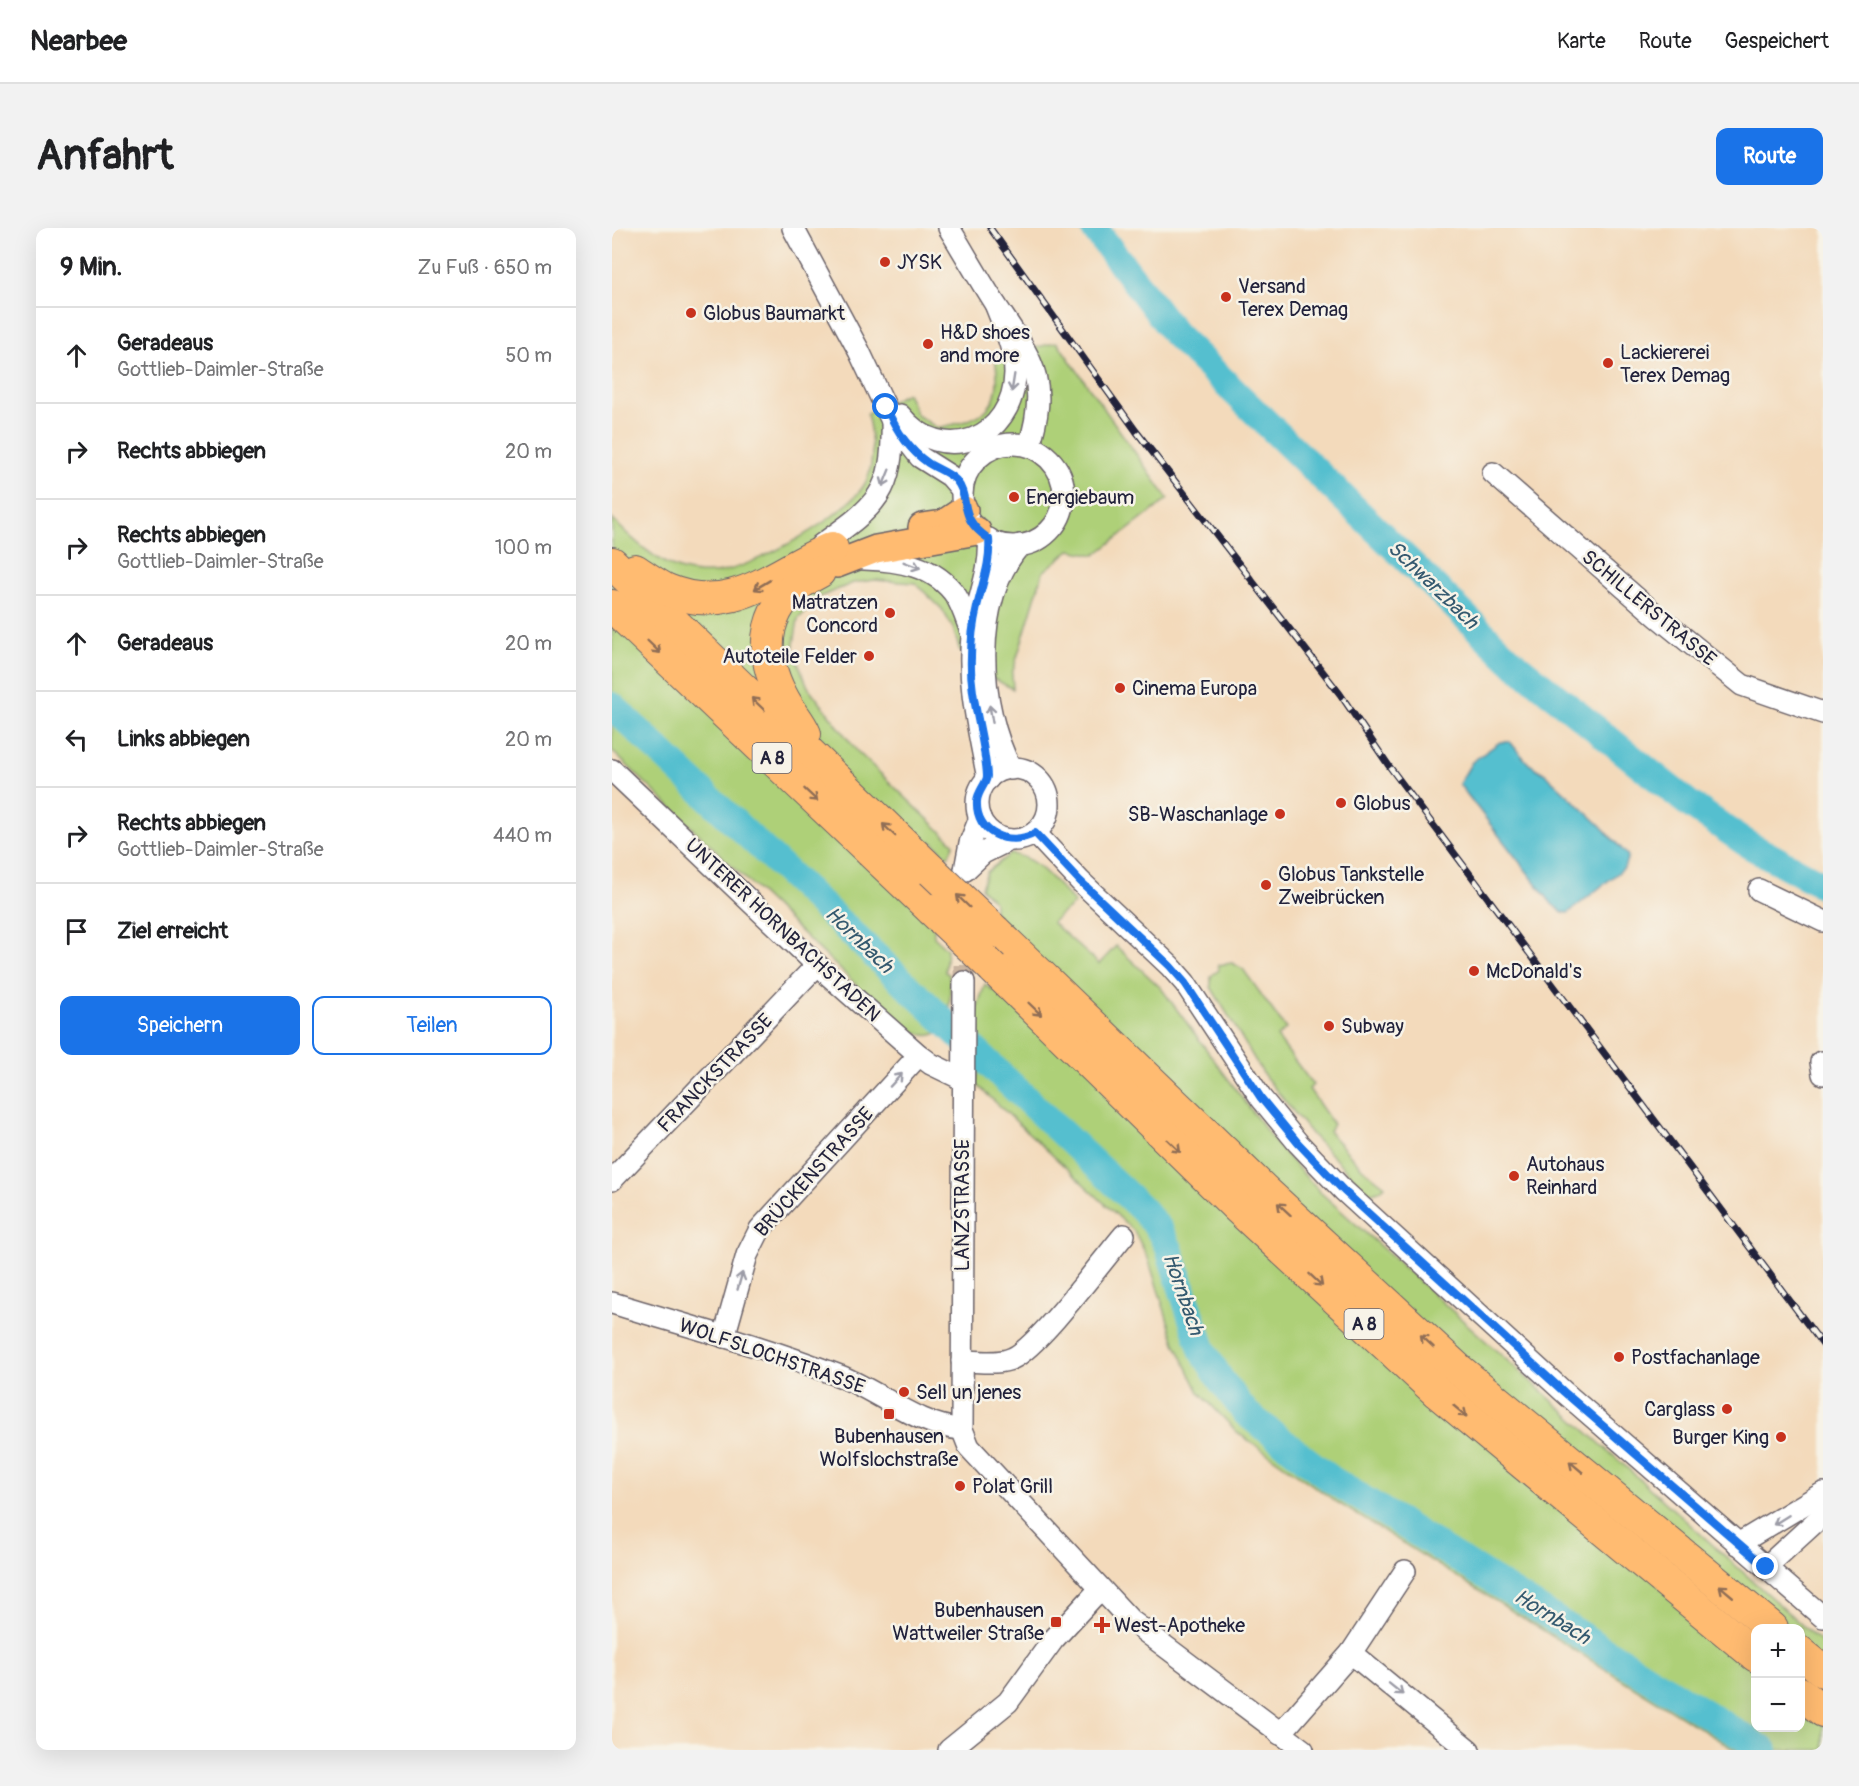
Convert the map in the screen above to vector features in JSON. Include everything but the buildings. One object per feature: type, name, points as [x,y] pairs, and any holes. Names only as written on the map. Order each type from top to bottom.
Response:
[{"type":"highway","points":[[612,557],[667,590],[698,598],[721,598],[751,591],[830,555]]},
{"type":"highway","points":[[815,760],[802,728],[785,702],[773,677],[767,632],[772,615],[788,592],[806,579],[830,555]]},
{"type":"highway","name":"A 8","points":[[612,563],[1265,1191],[1458,1370],[1766,1624]]},
{"type":"highway","name":"A 8","points":[[612,606],[993,968],[1239,1209],[1438,1393],[1751,1653]]},
{"type":"highway","points":[[1805,1656],[1823,1671]]},
{"type":"highway","points":[[1805,1697],[1823,1711]]},
{"type":"main road","points":[[830,555],[881,534],[973,517]]},
{"type":"street","points":[[793,228],[889,414],[920,457],[950,476],[973,517],[989,558],[972,634],[971,692],[988,779]]},
{"type":"street","points":[[949,228],[996,306],[1020,339],[1036,378],[1038,412],[1029,446]]},
{"type":"street","points":[[876,386],[911,429],[926,438],[949,444],[965,443],[984,433],[1003,415],[1011,397],[1015,373],[1010,344],[996,306]]},
{"type":"street","points":[[889,414],[910,440],[924,449],[948,458],[977,459]]},
{"type":"street","points":[[830,555],[877,499],[889,474],[892,455],[889,414]]},
{"type":"street","points":[[1001,445],[1029,446],[1042,452],[1059,472],[1064,499],[1055,525],[1034,542],[1020,545],[999,544],[973,517],[969,468],[977,459],[1001,445]]},
{"type":"street","name":"SCHILLERSTRASSE","points":[[1492,473],[1658,617],[1742,685],[1823,713]]},
{"type":"street","points":[[1011,768],[994,730],[984,663],[990,612],[1002,572],[1020,545]]},
{"type":"street","points":[[830,555],[902,561],[932,574],[956,595],[972,634]]},
{"type":"street","points":[[980,818],[991,833],[1009,840],[1018,840],[1035,833],[1048,812],[1047,791],[1035,776],[1024,770],[1011,768],[994,773],[988,779],[978,797],[980,818],[970,843],[965,870],[982,853],[1009,840]]},
{"type":"street","name":"UNTERER HORNBACHSTADEN","points":[[612,770],[817,965],[919,1055],[931,1065],[962,1077]]},
{"type":"street","points":[[1035,833],[1080,881],[1185,983],[1261,1098],[1298,1143],[1344,1191],[1460,1299],[1823,1617]]},
{"type":"street","points":[[1759,890],[1823,921]]},
{"type":"street","name":"FRANCKSTRASSE","points":[[612,1180],[817,965]]},
{"type":"street","name":"LANZSTRASSE","points":[[962,1429],[964,990]]},
{"type":"street","name":"BRÜCKENSTRASSE","points":[[724,1337],[747,1255],[759,1229],[919,1055]]},
{"type":"street","points":[[962,1361],[1005,1361],[1021,1354],[1124,1234]]},
{"type":"street","name":"WOLFSLOCHSTRASSE","points":[[612,1303],[834,1374],[924,1419],[944,1427],[962,1429]]},
{"type":"street","points":[[962,1429],[969,1447],[1100,1589],[1148,1634],[1303,1750]]},
{"type":"street","points":[[1738,1544],[1823,1493]]},
{"type":"street","points":[[1766,1567],[1823,1515]]},
{"type":"street","points":[[1280,1734],[1351,1653],[1405,1571]]},
{"type":"street","points":[[949,1750],[1008,1702],[1053,1640],[1100,1589]]},
{"type":"street","points":[[1351,1653],[1462,1743]]},
{"type":"green space","points":[[1057,342],[1168,499],[1095,555],[1070,550],[1043,572],[1012,674],[1013,689],[990,677],[960,651],[953,628],[942,609],[915,583],[874,580],[853,583],[820,597],[798,619],[793,650],[808,687],[857,751],[954,844],[948,857],[931,841],[934,937],[947,949],[945,972],[949,974],[950,1002],[945,1022],[940,1030],[933,1035],[924,1035],[894,1021],[612,751],[612,519],[654,556],[682,570],[713,573],[730,570],[751,562],[775,551],[824,522],[860,491],[868,477],[872,462],[867,414],[907,393],[917,415],[937,428],[966,421],[987,410],[993,401],[997,376],[995,358]]},
{"type":"green space","points":[[1010,854],[1029,860],[1046,872],[1075,903],[1052,922],[1099,964],[1116,946],[1161,988],[1277,1145],[1320,1192],[1801,1624],[1751,1624],[1751,1732],[1805,1732],[1805,1628],[1823,1644],[1823,1750],[1735,1750],[1337,1502],[1238,1433],[1199,1392],[1175,1343],[1148,1258],[1134,1231],[977,1085],[977,1008],[985,984],[992,990],[994,901],[981,888],[987,872]]},
{"type":"green space","points":[[1232,963],[1243,969],[1286,1029],[1277,1037],[1313,1085],[1309,1089],[1333,1124],[1329,1132],[1362,1168],[1385,1186],[1379,1191],[1369,1194],[1313,1136],[1264,1075],[1211,987],[1211,976],[1219,970],[1218,965]]},
{"type":"water","points":[[1500,742],[1510,742],[1529,764],[1544,773],[1600,825],[1628,856],[1624,868],[1568,913],[1562,912],[1552,904],[1459,784],[1472,762]]},
{"type":"waterway","name":"Schwarzbach","points":[[1094,228],[1175,334],[1509,659],[1688,803],[1749,845],[1823,885]]},
{"type":"waterway","name":"Hornbach","points":[[612,706],[1142,1209],[1159,1229],[1169,1249],[1202,1349],[1220,1379],[1246,1413],[1331,1479],[1764,1750]]},
{"type":"tunnel","points":[[964,934],[964,982]]},
{"type":"railway","points":[[990,228],[1136,431],[1340,694],[1389,766],[1823,1345]]},
{"type":"place","name":"JYSK","points":[[885,262]]},
{"type":"place","name":"Versand Terex Demag","points":[[1226,297]]},
{"type":"place","name":"Globus Baumarkt","points":[[691,313]]},
{"type":"place","name":"H&D shoes and more","points":[[928,344]]},
{"type":"place","name":"Lackiererei Terex Demag","points":[[1608,363]]},
{"type":"place","name":"Energiebaum","points":[[1014,497]]},
{"type":"place","name":"Matratzen Concord","points":[[890,613]]},
{"type":"place","name":"Autoteile Felder","points":[[869,656]]},
{"type":"place","name":"Cinema Europa","points":[[1120,688]]},
{"type":"place","name":"Globus","points":[[1341,803]]},
{"type":"place","name":"SB-Waschanlage","points":[[1280,814]]},
{"type":"place","name":"Globus Tankstelle Zweibrücken","points":[[1266,885]]},
{"type":"place","name":"McDonald's","points":[[1474,971]]},
{"type":"place","name":"Subway","points":[[1329,1026]]},
{"type":"place","name":"Autohaus Reinhard","points":[[1514,1176]]},
{"type":"place","name":"Postfachanlage","points":[[1619,1357]]},
{"type":"place","name":"Sell un jenes","points":[[904,1392]]},
{"type":"place","name":"Carglass","points":[[1727,1409]]},
{"type":"place","name":"Bubenhausen Wolfslochstraße","points":[[889,1414]]},
{"type":"place","name":"Burger King","points":[[1781,1437]]},
{"type":"place","name":"Polat Grill","points":[[960,1486]]},
{"type":"place","name":"Bubenhausen Wattweiler Straße","points":[[1056,1622]]},
{"type":"place","name":"West-Apotheke","points":[[1102,1625]]},
{"type":"route","points":[[886,407],[906,442],[920,457],[956,480],[962,490],[964,510],[969,521],[977,531],[989,539],[989,558],[977,607],[970,660],[971,692],[988,779],[981,787],[977,808],[985,826],[991,833],[1009,840],[1018,840],[1035,833],[1080,881],[1128,925],[1185,983],[1261,1098],[1298,1143],[1344,1191],[1564,1392],[1766,1567]]}]
